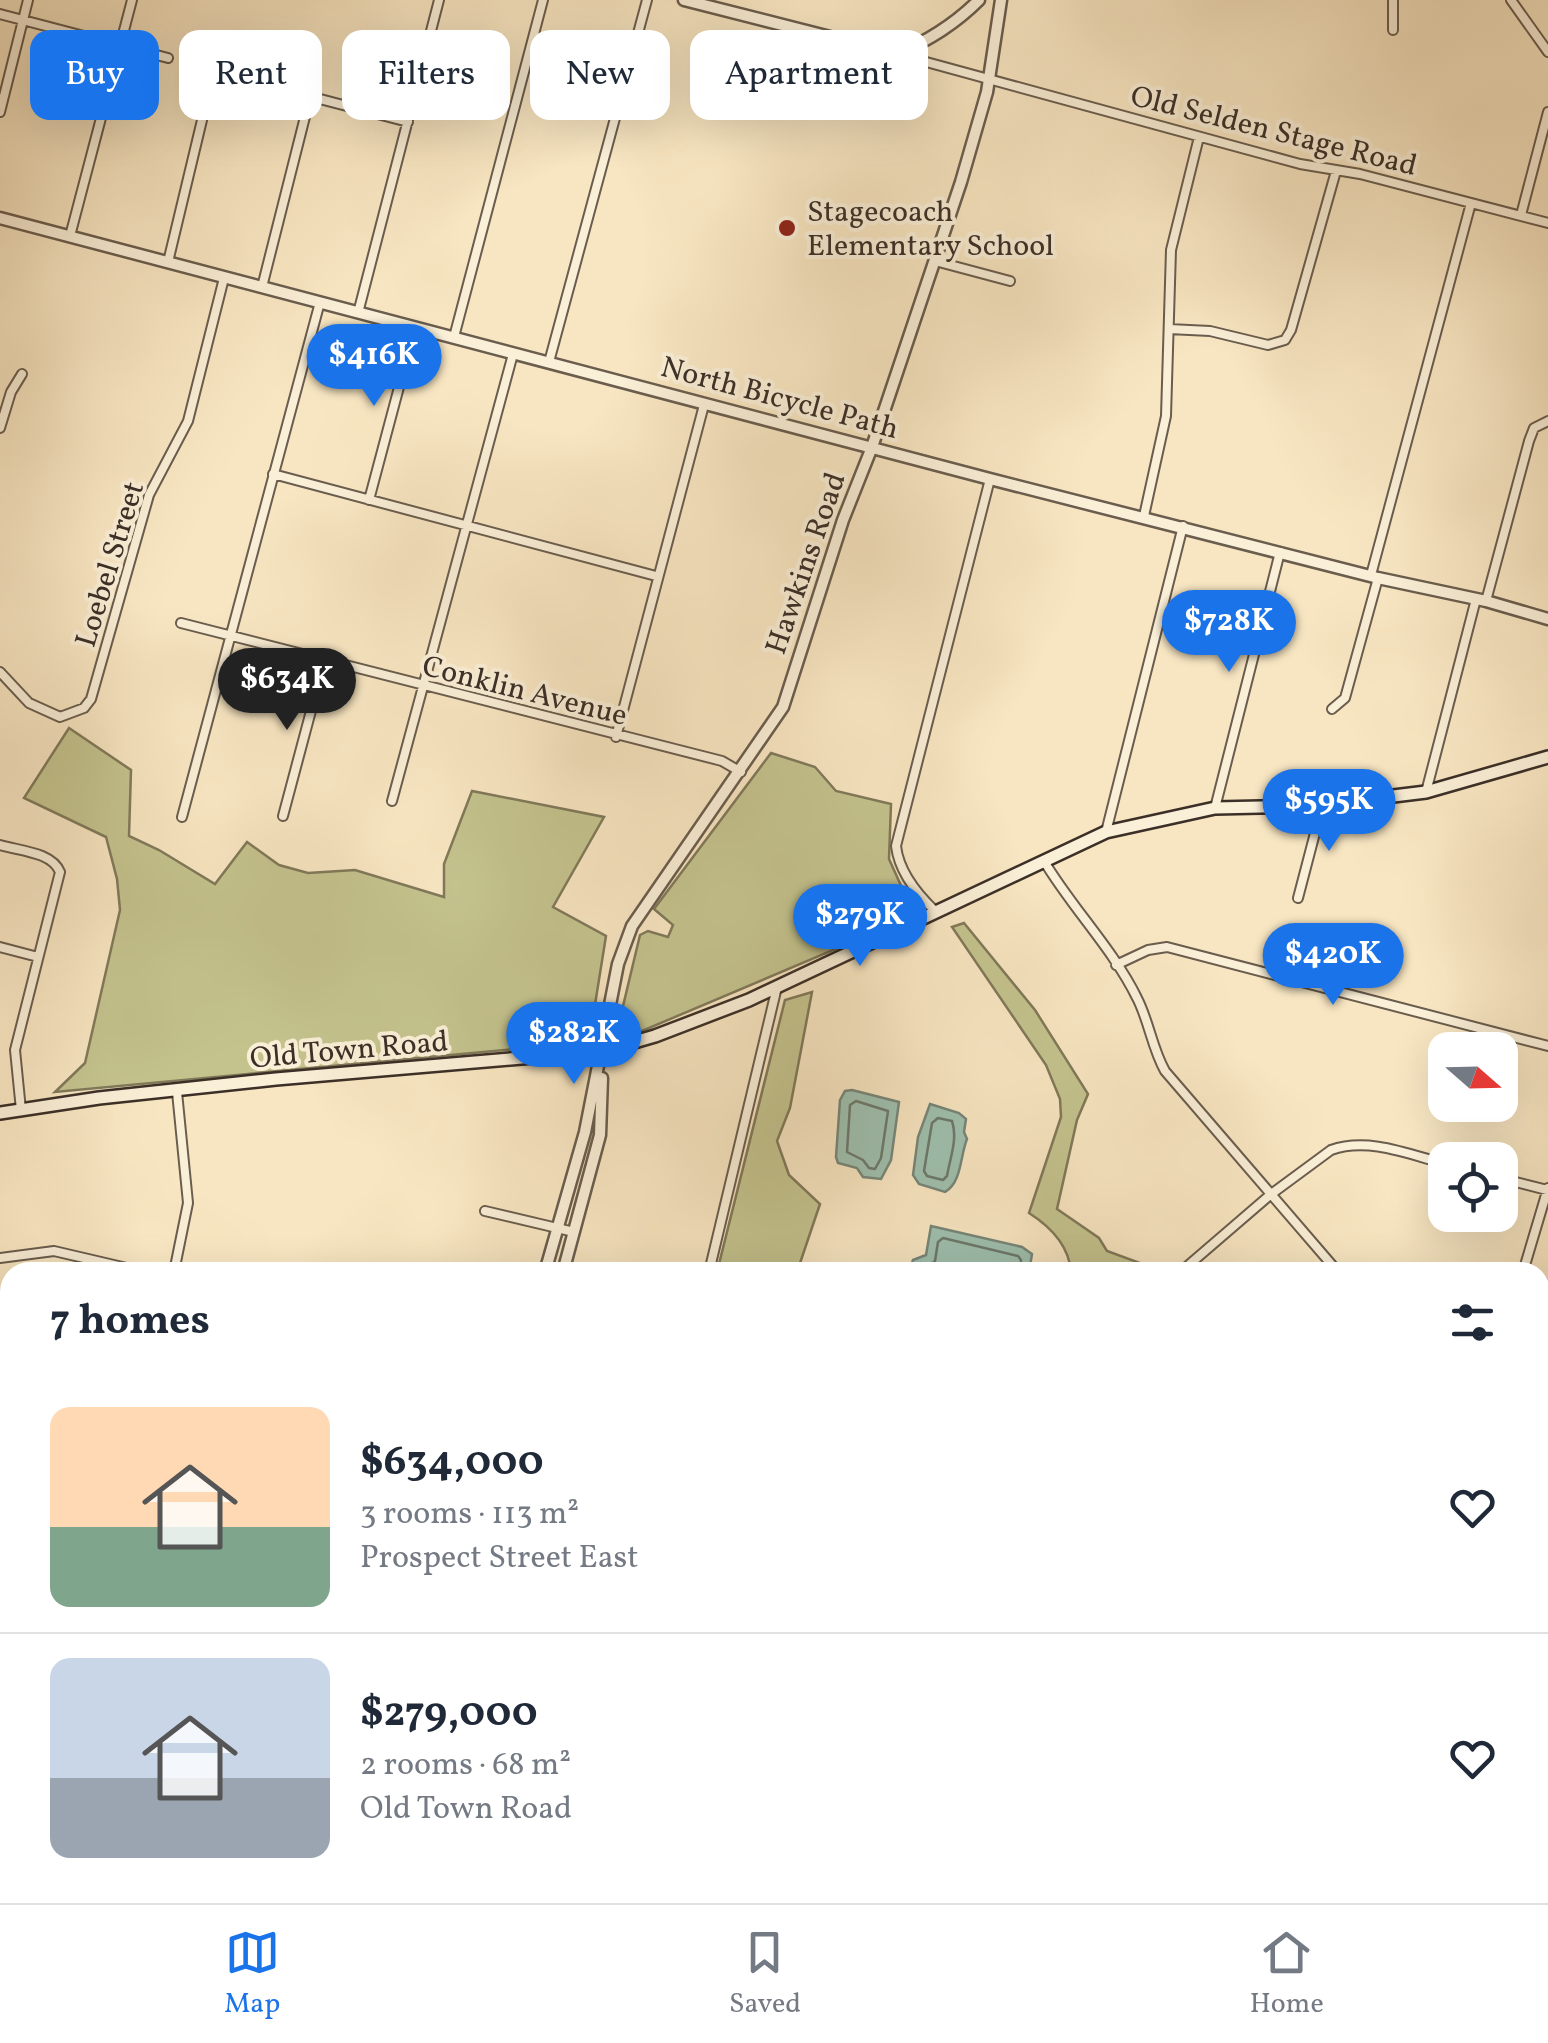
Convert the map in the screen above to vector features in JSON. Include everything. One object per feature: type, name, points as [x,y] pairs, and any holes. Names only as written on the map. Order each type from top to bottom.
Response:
[{"type":"main road","name":"Old Town Road","points":[[0,1113],[276,1078],[603,1051],[655,1036],[777,987],[1106,832],[1215,808],[1312,806],[1426,792],[1548,757]]},
{"type":"street","points":[[0,112],[28,0]]},
{"type":"street","points":[[124,30],[132,0]]},
{"type":"street","points":[[358,313],[439,0]]},
{"type":"street","points":[[454,337],[543,0]]},
{"type":"street","points":[[549,362],[647,0]]},
{"type":"street","points":[[684,0],[802,30]]},
{"type":"street","points":[[928,39],[978,0]]},
{"type":"street","name":"Hawkins Road","points":[[603,1051],[618,964],[632,926],[783,707],[843,520],[935,261],[990,80],[1001,0]]},
{"type":"street","points":[[1393,0],[1393,30]]},
{"type":"street","points":[[1511,0],[1548,52]]},
{"type":"street","points":[[0,14],[62,30]]},
{"type":"street","points":[[159,56],[168,58]]},
{"type":"street","name":"Old Selden Stage Road","points":[[928,63],[1200,137],[1548,222]]},
{"type":"street","points":[[322,101],[408,122]]},
{"type":"street","points":[[1521,216],[1548,112]]},
{"type":"street","points":[[70,236],[100,120]]},
{"type":"street","points":[[168,262],[202,120]]},
{"type":"street","points":[[262,287],[304,120]]},
{"type":"street","points":[[1144,516],[1166,416],[1171,250],[1200,137]]},
{"type":"street","points":[[1169,329],[1210,331],[1268,345],[1284,340],[1292,330],[1336,170]]},
{"type":"street","points":[[1332,709],[1345,698],[1471,202]]},
{"type":"street","name":"North Bicycle Path","points":[[0,218],[990,479],[1548,619]]},
{"type":"street","points":[[935,261],[1010,281]]},
{"type":"street","name":"Loebel Street","points":[[0,672],[29,703],[60,716],[84,708],[91,698],[149,495],[188,422],[224,278]]},
{"type":"street","points":[[182,817],[320,302]]},
{"type":"street","points":[[369,500],[415,327]]},
{"type":"street","points":[[392,802],[512,354]]},
{"type":"street","points":[[0,428],[22,374]]},
{"type":"street","points":[[616,736],[704,404]]},
{"type":"street","points":[[1426,792],[1529,440],[1534,428],[1548,420]]},
{"type":"street","points":[[272,474],[656,576]]},
{"type":"street","points":[[935,911],[907,878],[896,846],[990,479]]},
{"type":"street","points":[[1106,832],[1183,526]]},
{"type":"street","points":[[1215,808],[1280,552]]},
{"type":"street","name":"Conklin Avenue","points":[[181,622],[722,762],[741,772]]},
{"type":"street","points":[[283,816],[324,662]]},
{"type":"street","points":[[1298,898],[1315,833],[1312,806]]},
{"type":"street","points":[[0,846],[44,857],[58,865],[60,872],[14,1050],[20,1110]]},
{"type":"street","points":[[1044,861],[1137,998],[1165,1071],[1329,1262]]},
{"type":"street","points":[[0,946],[38,957]]},
{"type":"street","points":[[1116,966],[1148,950],[1167,947],[1548,1046]]},
{"type":"street","points":[[711,1262],[777,987]]},
{"type":"street","points":[[0,1047],[14,1050]]},
{"type":"street","points":[[548,1262],[603,1051]]},
{"type":"street","points":[[566,1262],[600,1135],[603,1051]]},
{"type":"street","points":[[176,1262],[188,1204],[177,1092]]},
{"type":"street","points":[[1191,1262],[1270,1195],[1342,1146],[1372,1146],[1428,1160]]},
{"type":"street","points":[[1518,1182],[1548,1189],[1526,1262]]},
{"type":"street","points":[[485,1211],[574,1232]]},
{"type":"street","points":[[0,1258],[54,1251],[101,1262]]},
{"type":"shaded area","points":[[69,728],[131,770],[129,836],[215,884],[247,842],[279,865],[308,873],[355,870],[444,897],[444,864],[472,791],[604,817],[553,907],[606,936],[589,1042],[55,1092],[85,1063],[120,910],[106,837],[24,798]]},
{"type":"shaded area","points":[[771,753],[815,767],[836,791],[891,804],[889,859],[912,910],[871,934],[623,1039],[618,1027],[640,935],[648,931],[668,937],[673,925],[654,909]]},
{"type":"shaded area","points":[[964,923],[1035,1010],[1088,1094],[1077,1120],[1057,1209],[1099,1238],[1107,1251],[1137,1262],[1070,1262],[1058,1238],[1029,1213],[1061,1117],[1060,1099],[1046,1065],[952,927]]},
{"type":"shaded area","points":[[812,992],[790,1108],[777,1141],[789,1175],[820,1204],[800,1262],[720,1262],[785,1000]]},
{"type":"water","points":[[845,1091],[899,1102],[891,1160],[881,1179],[863,1177],[857,1168],[838,1163],[836,1157],[840,1100]]},
{"type":"water","points":[[930,1104],[966,1119],[967,1139],[960,1168],[955,1182],[945,1192],[919,1184],[913,1175],[918,1137]]},
{"type":"water","points":[[931,1226],[1022,1247],[1032,1254],[1031,1262],[912,1262],[926,1255]]},
{"type":"place","name":"Stagecoach Elementary School","points":[[787,228]]}]
